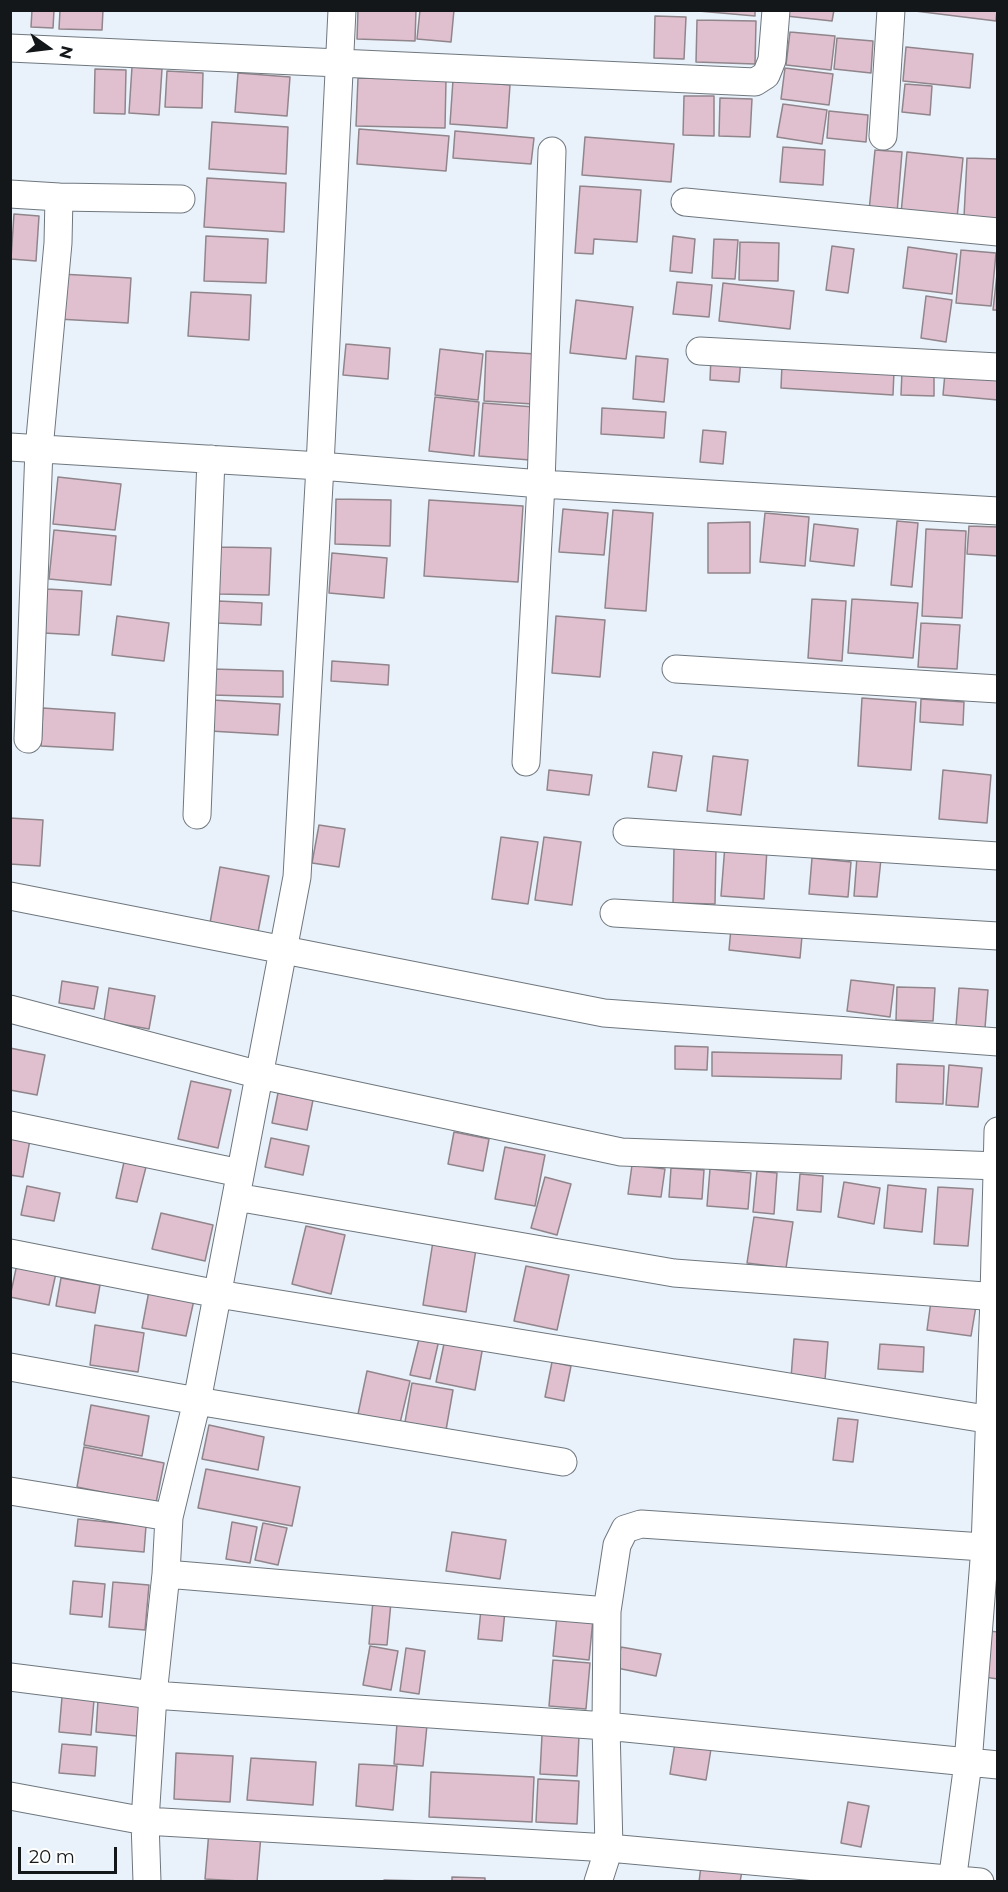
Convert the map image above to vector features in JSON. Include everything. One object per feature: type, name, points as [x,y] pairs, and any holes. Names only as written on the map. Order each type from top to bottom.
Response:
[{"type":"street","points":[[147,1881],[146,1821],[153,1695],[166,1574],[169,1517],[197,1401],[297,877],[342,10]]},
{"type":"street","points":[[10,48],[755,81],[766,75],[772,60],[776,10]]},
{"type":"street","points":[[883,136],[891,10]]},
{"type":"street","points":[[526,762],[541,484],[552,151]]},
{"type":"street","points":[[10,194],[181,199]]},
{"type":"street","points":[[28,740],[39,449],[58,243],[59,197]]},
{"type":"street","points":[[685,202],[998,232]]},
{"type":"street","points":[[700,351],[998,368]]},
{"type":"street","points":[[10,447],[320,466],[541,484],[998,511]]},
{"type":"street","points":[[197,815],[211,459]]},
{"type":"street","points":[[676,669],[998,689]]},
{"type":"street","points":[[627,832],[998,856]]},
{"type":"street","points":[[10,896],[604,1013],[998,1042]]},
{"type":"street","points":[[614,913],[998,936]]},
{"type":"street","points":[[10,1009],[260,1075],[621,1152],[997,1166]]},
{"type":"street","points":[[10,1125],[238,1185],[674,1274],[996,1297]]},
{"type":"street","points":[[952,1880],[968,1763],[991,1547],[998,1131]]},
{"type":"street","points":[[10,1253],[218,1294],[614,1357],[993,1421]]},
{"type":"street","points":[[10,1367],[562,1462]]},
{"type":"street","points":[[11,1493],[169,1517]]},
{"type":"street","points":[[598,1881],[609,1848],[606,1726],[607,1611],[617,1545],[625,1529],[641,1524],[991,1547]]},
{"type":"street","points":[[166,1574],[607,1611]]},
{"type":"street","points":[[10,1677],[153,1695],[606,1726],[998,1765]]},
{"type":"street","points":[[10,1796],[146,1821],[609,1848],[980,1881]]},
{"type":"building","points":[[32,10],[54,10],[53,28],[31,27]]},
{"type":"building","points":[[60,10],[103,10],[102,30],[59,29]]},
{"type":"building","points":[[358,10],[416,10],[415,41],[357,39]]},
{"type":"building","points":[[420,10],[454,10],[451,42],[417,39]]},
{"type":"building","points":[[687,10],[755,10],[755,16]]},
{"type":"building","points":[[787,10],[834,10],[832,21],[786,16]]},
{"type":"building","points":[[907,10],[997,10],[996,21]]},
{"type":"building","points":[[655,16],[686,17],[684,59],[654,58]]},
{"type":"building","points":[[697,20],[756,21],[755,64],[696,62]]},
{"type":"building","points":[[790,32],[835,36],[831,70],[786,65]]},
{"type":"building","points":[[837,38],[873,41],[871,73],[834,69]]},
{"type":"building","points":[[906,47],[973,54],[970,88],[903,81]]},
{"type":"building","points":[[132,67],[162,69],[159,115],[129,113]]},
{"type":"building","points":[[785,68],[833,74],[829,105],[781,99]]},
{"type":"building","points":[[95,69],[126,70],[125,114],[94,113]]},
{"type":"building","points":[[167,71],[203,73],[202,108],[165,107]]},
{"type":"building","points":[[238,73],[290,77],[287,116],[235,112]]},
{"type":"building","points":[[358,78],[446,80],[445,128],[356,126]]},
{"type":"building","points":[[453,80],[510,85],[507,128],[450,124]]},
{"type":"building","points":[[905,84],[932,86],[930,115],[902,112]]},
{"type":"building","points":[[684,96],[714,96],[714,136],[683,135]]},
{"type":"building","points":[[720,98],[752,99],[750,137],[719,136]]},
{"type":"building","points":[[783,104],[827,110],[822,144],[777,137]]},
{"type":"building","points":[[829,111],[868,115],[866,142],[827,138]]},
{"type":"building","points":[[212,122],[288,127],[286,174],[209,169]]},
{"type":"building","points":[[359,129],[449,136],[446,171],[357,164]]},
{"type":"building","points":[[455,131],[534,138],[531,164],[453,158]]},
{"type":"building","points":[[585,137],[674,144],[671,182],[582,175]]},
{"type":"building","points":[[783,147],[825,150],[823,185],[780,182]]},
{"type":"building","points":[[875,150],[902,152],[897,213],[869,211]]},
{"type":"building","points":[[907,152],[963,158],[957,218],[901,213]]},
{"type":"building","points":[[967,158],[998,159],[998,219],[964,217]]},
{"type":"building","points":[[207,178],[286,183],[284,232],[204,227]]},
{"type":"building","points":[[580,186],[641,190],[637,242],[594,239],[593,254],[575,253]]},
{"type":"building","points":[[14,214],[39,216],[36,261],[11,259]]},
{"type":"building","points":[[206,236],[268,239],[266,283],[204,281]]},
{"type":"building","points":[[673,236],[695,239],[692,273],[670,271]]},
{"type":"building","points":[[714,239],[738,240],[735,279],[712,278]]},
{"type":"building","points":[[740,242],[779,243],[778,281],[739,280]]},
{"type":"building","points":[[832,246],[854,249],[848,293],[826,290]]},
{"type":"building","points":[[908,247],[957,254],[952,294],[903,288]]},
{"type":"building","points":[[961,250],[996,253],[991,306],[956,303]]},
{"type":"building","points":[[998,265],[998,310],[993,310]]},
{"type":"building","points":[[61,274],[131,278],[128,323],[58,319]]},
{"type":"building","points":[[677,282],[712,285],[709,317],[673,314]]},
{"type":"building","points":[[723,283],[794,291],[790,329],[719,321]]},
{"type":"building","points":[[191,292],[251,295],[249,340],[188,336]]},
{"type":"building","points":[[926,296],[952,300],[946,342],[921,338]]},
{"type":"building","points":[[576,300],[633,307],[626,359],[570,353]]},
{"type":"building","points":[[346,344],[390,348],[388,379],[343,375]]},
{"type":"building","points":[[440,349],[483,354],[478,400],[435,395]]},
{"type":"building","points":[[486,351],[536,354],[533,404],[484,401]]},
{"type":"building","points":[[636,356],[668,359],[664,402],[633,399]]},
{"type":"building","points":[[711,357],[741,359],[739,382],[710,380]]},
{"type":"building","points":[[782,364],[894,371],[893,395],[781,388]]},
{"type":"building","points":[[902,371],[934,372],[934,396],[901,395]]},
{"type":"building","points":[[945,373],[998,376],[998,400],[943,395]]},
{"type":"building","points":[[435,397],[479,402],[474,456],[429,451]]},
{"type":"building","points":[[483,403],[534,407],[530,460],[479,456]]},
{"type":"building","points":[[602,408],[666,412],[664,438],[601,434]]},
{"type":"building","points":[[703,430],[726,432],[723,464],[700,462]]},
{"type":"building","points":[[58,477],[121,484],[115,530],[53,524]]},
{"type":"building","points":[[336,499],[391,500],[390,546],[335,544]]},
{"type":"building","points":[[429,500],[523,506],[518,582],[424,576]]},
{"type":"building","points":[[563,509],[608,513],[604,555],[559,552]]},
{"type":"building","points":[[613,510],[653,513],[646,611],[605,608]]},
{"type":"building","points":[[765,513],[809,517],[805,566],[760,562]]},
{"type":"building","points":[[897,521],[918,523],[912,587],[891,585]]},
{"type":"building","points":[[750,522],[750,573],[708,573],[708,523]]},
{"type":"building","points":[[814,524],[858,529],[854,566],[810,561]]},
{"type":"building","points":[[969,526],[998,527],[998,556],[967,554]]},
{"type":"building","points":[[926,529],[966,531],[962,618],[922,616]]},
{"type":"building","points":[[54,530],[116,536],[111,585],[49,579]]},
{"type":"building","points":[[220,547],[271,548],[269,595],[218,594]]},
{"type":"building","points":[[332,553],[387,558],[384,598],[329,593]]},
{"type":"building","points":[[47,589],[82,591],[79,635],[44,633]]},
{"type":"building","points":[[812,599],[846,601],[842,661],[808,658]]},
{"type":"building","points":[[852,599],[918,603],[913,658],[848,653]]},
{"type":"building","points":[[218,601],[262,603],[261,625],[217,623]]},
{"type":"building","points":[[117,616],[169,623],[164,661],[112,655]]},
{"type":"building","points":[[556,616],[605,620],[600,677],[552,673]]},
{"type":"building","points":[[921,623],[960,625],[957,669],[918,667]]},
{"type":"building","points":[[332,661],[389,665],[388,685],[331,681]]},
{"type":"building","points":[[212,669],[283,671],[283,697],[212,695]]},
{"type":"building","points":[[862,698],[916,702],[911,770],[858,766]]},
{"type":"building","points":[[921,699],[964,702],[963,725],[920,722]]},
{"type":"building","points":[[212,700],[280,704],[278,735],[210,731]]},
{"type":"building","points":[[43,708],[115,713],[113,750],[41,746]]},
{"type":"building","points":[[653,752],[682,756],[676,791],[648,787]]},
{"type":"building","points":[[713,756],[748,760],[741,815],[707,811]]},
{"type":"building","points":[[549,770],[592,775],[589,795],[547,790]]},
{"type":"building","points":[[943,770],[991,775],[987,823],[939,819]]},
{"type":"building","points":[[10,818],[43,820],[40,866],[10,864]]},
{"type":"building","points":[[319,825],[345,829],[339,867],[312,863]]},
{"type":"building","points":[[501,837],[538,842],[528,904],[492,899]]},
{"type":"building","points":[[544,837],[581,842],[572,905],[535,900]]},
{"type":"building","points":[[725,845],[767,849],[764,899],[721,896]]},
{"type":"building","points":[[674,847],[716,847],[715,904],[673,903]]},
{"type":"building","points":[[857,857],[881,859],[877,897],[854,896]]},
{"type":"building","points":[[812,858],[851,862],[848,897],[809,894]]},
{"type":"building","points":[[220,867],[269,876],[258,932],[210,923]]},
{"type":"building","points":[[731,928],[802,936],[800,958],[729,950]]},
{"type":"building","points":[[851,980],[894,985],[890,1017],[847,1011]]},
{"type":"building","points":[[62,981],[98,987],[94,1009],[59,1003]]},
{"type":"building","points":[[897,987],[935,988],[933,1021],[896,1020]]},
{"type":"building","points":[[109,988],[155,996],[149,1029],[104,1021]]},
{"type":"building","points":[[959,988],[988,990],[985,1028],[956,1026]]},
{"type":"building","points":[[675,1046],[708,1047],[707,1070],[675,1069]]},
{"type":"building","points":[[10,1048],[45,1055],[37,1095],[10,1090]]},
{"type":"building","points":[[712,1052],[842,1055],[841,1079],[712,1076]]},
{"type":"building","points":[[897,1064],[944,1066],[943,1104],[896,1102]]},
{"type":"building","points":[[949,1065],[982,1068],[978,1107],[946,1105]]},
{"type":"building","points":[[191,1081],[231,1090],[218,1148],[178,1139]]},
{"type":"building","points":[[278,1093],[313,1100],[307,1130],[272,1123]]},
{"type":"building","points":[[454,1132],[489,1139],[483,1171],[448,1164]]},
{"type":"building","points":[[10,1137],[30,1140],[23,1177],[10,1175]]},
{"type":"building","points":[[271,1138],[309,1146],[303,1175],[265,1167]]},
{"type":"building","points":[[505,1147],[545,1155],[535,1206],[495,1199]]},
{"type":"building","points":[[124,1162],[146,1167],[137,1202],[116,1198]]},
{"type":"building","points":[[632,1165],[665,1169],[661,1197],[628,1194]]},
{"type":"building","points":[[671,1168],[704,1170],[702,1199],[669,1197]]},
{"type":"building","points":[[710,1169],[751,1173],[748,1209],[707,1206]]},
{"type":"building","points":[[757,1171],[777,1173],[774,1214],[753,1212]]},
{"type":"building","points":[[800,1174],[823,1176],[821,1212],[797,1210]]},
{"type":"building","points":[[545,1177],[571,1184],[557,1235],[531,1228]]},
{"type":"building","points":[[844,1182],[880,1188],[874,1224],[838,1217]]},
{"type":"building","points":[[888,1185],[926,1189],[922,1232],[884,1228]]},
{"type":"building","points":[[27,1186],[60,1193],[54,1221],[21,1215]]},
{"type":"building","points":[[938,1187],[973,1189],[968,1246],[934,1244]]},
{"type":"building","points":[[161,1213],[213,1225],[205,1261],[152,1249]]},
{"type":"building","points":[[754,1217],[793,1222],[786,1268],[747,1263]]},
{"type":"building","points":[[306,1226],[345,1235],[331,1294],[292,1284]]},
{"type":"building","points":[[434,1235],[477,1243],[466,1312],[423,1305]]},
{"type":"building","points":[[17,1264],[56,1273],[49,1305],[10,1297]]},
{"type":"building","points":[[526,1266],[569,1275],[557,1330],[514,1321]]},
{"type":"building","points":[[61,1278],[100,1285],[95,1313],[56,1306]]},
{"type":"building","points":[[149,1291],[194,1300],[186,1336],[142,1328]]},
{"type":"building","points":[[931,1301],[976,1306],[971,1336],[927,1330]]},
{"type":"building","points":[[95,1325],[144,1333],[138,1372],[90,1365]]},
{"type":"building","points":[[420,1335],[439,1340],[430,1379],[410,1375]]},
{"type":"building","points":[[445,1339],[483,1346],[475,1390],[436,1382]]},
{"type":"building","points":[[794,1339],[828,1342],[825,1380],[791,1378]]},
{"type":"building","points":[[880,1344],[924,1347],[923,1372],[878,1369]]},
{"type":"building","points":[[552,1362],[571,1366],[564,1401],[545,1397]]},
{"type":"building","points":[[367,1371],[410,1381],[400,1423],[358,1414]]},
{"type":"building","points":[[412,1383],[453,1390],[446,1430],[405,1422]]},
{"type":"building","points":[[91,1405],[149,1416],[142,1456],[84,1445]]},
{"type":"building","points":[[838,1418],[858,1420],[853,1462],[833,1460]]},
{"type":"building","points":[[209,1425],[264,1437],[258,1470],[202,1459]]},
{"type":"building","points":[[84,1447],[164,1463],[156,1503],[77,1487]]},
{"type":"building","points":[[206,1469],[300,1487],[292,1526],[198,1508]]},
{"type":"building","points":[[78,1519],[146,1526],[144,1552],[75,1546]]},
{"type":"building","points":[[232,1522],[257,1527],[250,1563],[226,1559]]},
{"type":"building","points":[[263,1523],[287,1528],[278,1565],[255,1560]]},
{"type":"building","points":[[452,1532],[506,1540],[500,1579],[446,1571]]},
{"type":"building","points":[[73,1581],[105,1584],[102,1617],[70,1614]]},
{"type":"building","points":[[113,1582],[149,1585],[145,1630],[109,1627]]},
{"type":"building","points":[[373,1601],[391,1602],[387,1645],[369,1644]]},
{"type":"building","points":[[481,1609],[505,1611],[502,1641],[478,1639]]},
{"type":"building","points":[[557,1615],[593,1619],[589,1660],[553,1656]]},
{"type":"building","points":[[989,1631],[998,1632],[998,1679],[984,1677]]},
{"type":"building","points":[[370,1646],[398,1651],[391,1690],[363,1685]]},
{"type":"building","points":[[621,1647],[661,1654],[656,1676],[617,1668]]},
{"type":"building","points":[[406,1648],[425,1651],[419,1694],[400,1691]]},
{"type":"building","points":[[553,1660],[590,1663],[586,1709],[549,1706]]},
{"type":"building","points":[[62,1697],[94,1700],[91,1735],[59,1732]]},
{"type":"building","points":[[98,1700],[140,1703],[137,1736],[96,1732]]},
{"type":"building","points":[[397,1723],[427,1725],[423,1766],[394,1764]]},
{"type":"building","points":[[542,1735],[579,1736],[577,1776],[540,1774]]},
{"type":"building","points":[[675,1743],[711,1749],[706,1780],[670,1774]]},
{"type":"building","points":[[62,1744],[97,1747],[95,1776],[59,1773]]},
{"type":"building","points":[[176,1753],[233,1756],[230,1802],[174,1799]]},
{"type":"building","points":[[251,1758],[316,1762],[313,1805],[247,1800]]},
{"type":"building","points":[[359,1764],[397,1766],[393,1810],[356,1806]]},
{"type":"building","points":[[431,1772],[534,1777],[532,1822],[429,1817]]},
{"type":"building","points":[[538,1779],[579,1781],[577,1824],[536,1822]]},
{"type":"building","points":[[848,1802],[869,1806],[861,1847],[841,1843]]},
{"type":"building","points":[[209,1831],[261,1835],[257,1882],[205,1879]]},
{"type":"building","points":[[701,1866],[742,1871],[740,1882],[699,1882]]},
{"type":"building","points":[[452,1877],[485,1878],[485,1882],[452,1882]]},
{"type":"building","points":[[384,1880],[427,1881],[427,1882],[384,1882]]}]
